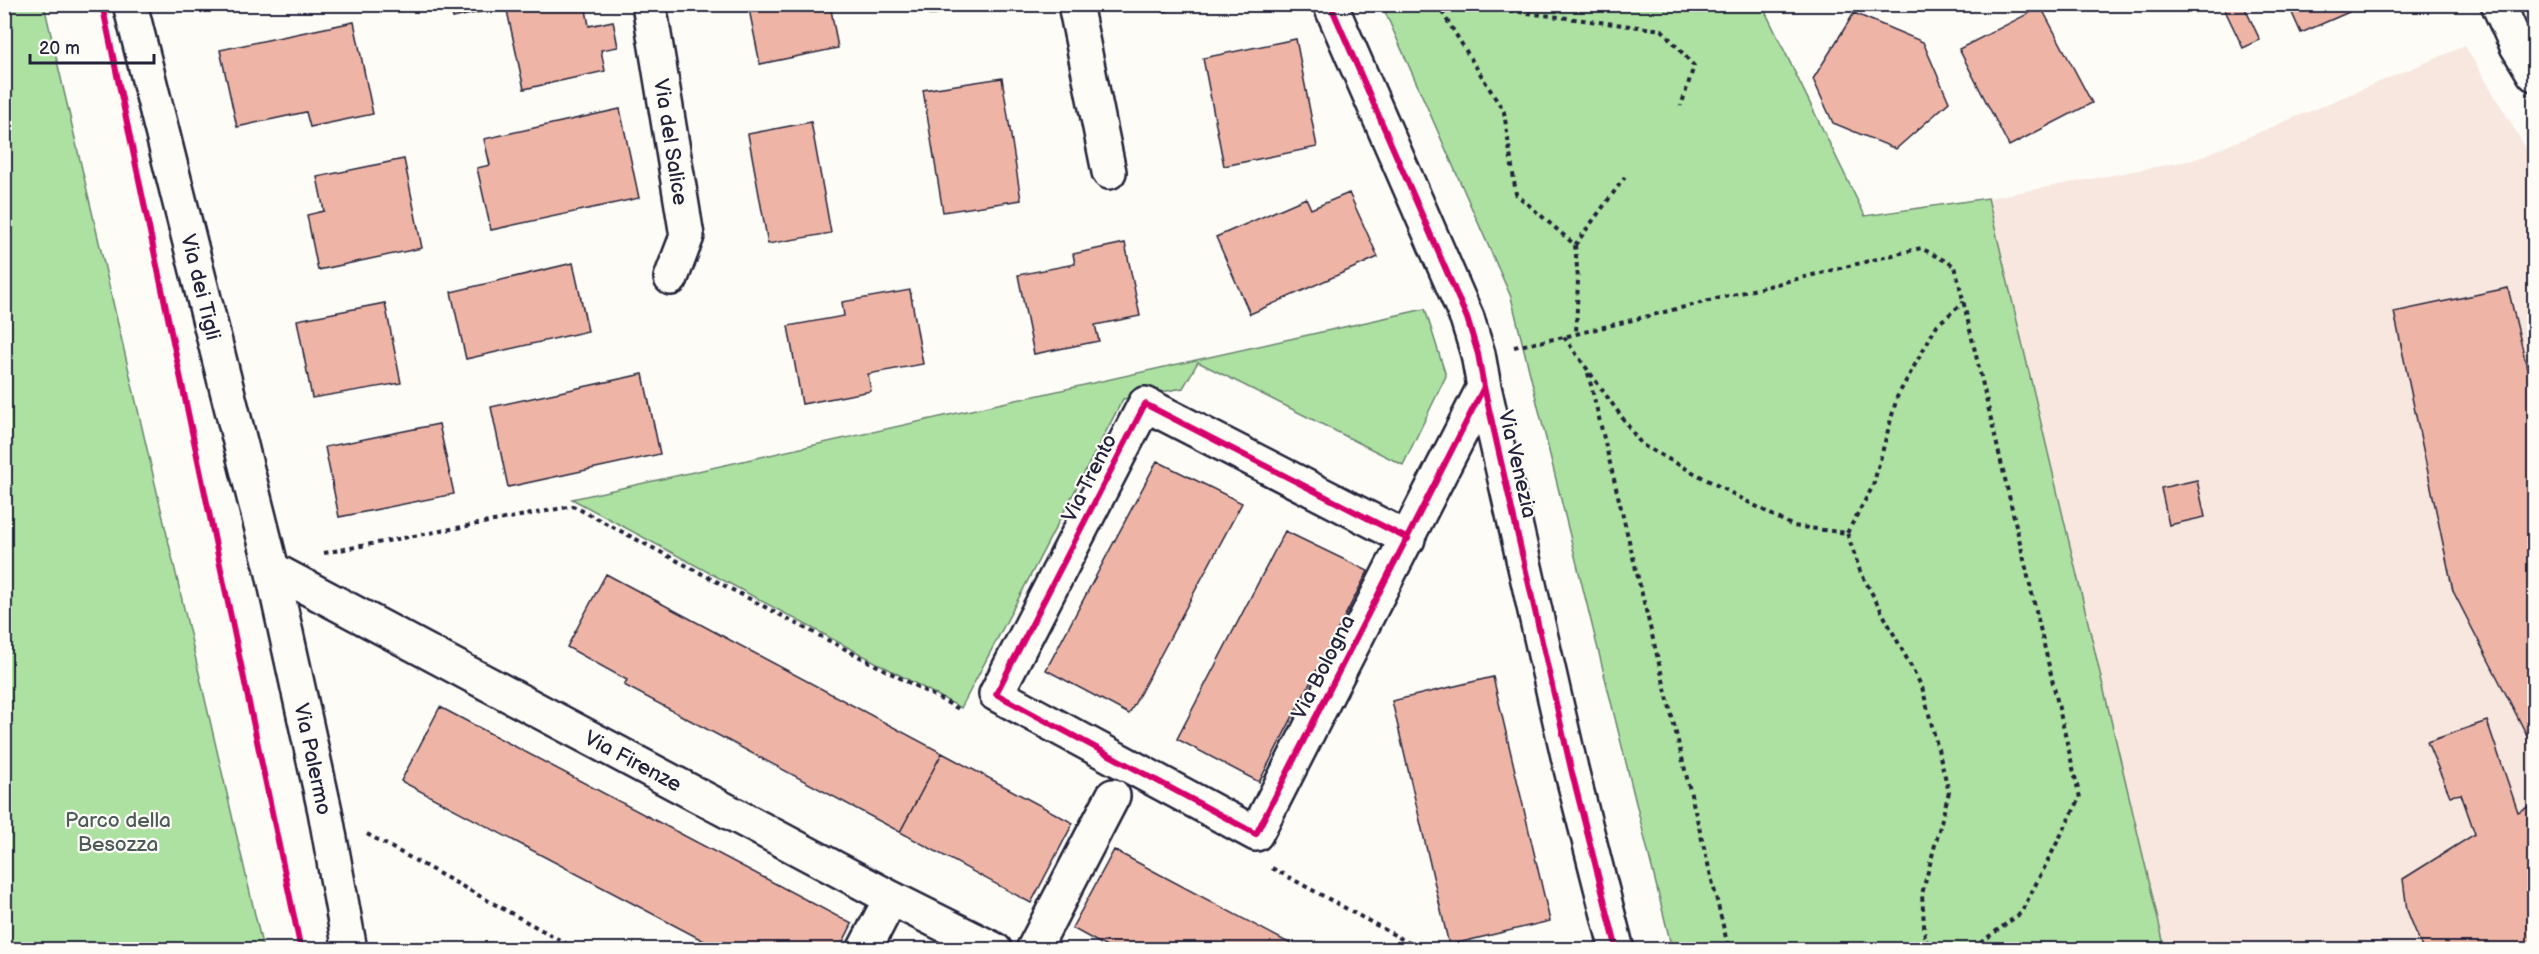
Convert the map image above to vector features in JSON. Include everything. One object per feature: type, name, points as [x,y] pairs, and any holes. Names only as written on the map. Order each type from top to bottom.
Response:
[{"type":"street","name":"Via dei Tigli","points":[[130,4],[271,566]]},
{"type":"street","name":"Via del Salice","points":[[649,4],[687,236],[671,278]]},
{"type":"street","points":[[1076,4],[1109,172]]},
{"type":"street","name":"Via Venezia","points":[[1330,4],[1467,318],[1478,354],[1571,769],[1617,950]]},
{"type":"street","points":[[2498,4],[2517,46],[2535,74]]},
{"type":"street","name":"Via Bologna","points":[[1129,767],[1256,834],[1484,387]]},
{"type":"street","name":"Via Trento","points":[[1129,767],[996,694],[1145,404],[1408,539]]},
{"type":"street","name":"Via Palermo","points":[[271,566],[325,811],[350,950]]},
{"type":"street","name":"Via Firenze","points":[[271,566],[891,898],[995,950]]},
{"type":"street","points":[[1033,950],[1113,796]]},
{"type":"street","points":[[864,950],[891,898]]},
{"type":"path","points":[[1437,4],[1504,111],[1516,194],[1575,245]]},
{"type":"path","points":[[1456,4],[1662,30],[1694,66],[1680,106]]},
{"type":"path","points":[[1576,334],[1578,279],[1575,245],[1625,177]]},
{"type":"path","points":[[1478,354],[1564,337],[1921,248],[1955,266],[2080,798],[2021,913],[1980,943],[1962,950]]},
{"type":"path","points":[[1938,950],[1925,940],[1922,894],[1948,792],[1922,687],[1860,571],[1847,533],[1873,486],[1897,397],[1937,325],[1964,302]]},
{"type":"path","points":[[1564,337],[1642,445],[1793,526],[1847,533]]},
{"type":"path","points":[[1587,369],[1729,950]]},
{"type":"path","points":[[271,566],[573,506],[971,715]]},
{"type":"path","points":[[325,811],[578,950]]},
{"type":"path","points":[[1267,865],[1422,950]]},
{"type":"shaded area","points":[[2465,46],[2534,162],[2534,949],[2165,949],[1988,198],[2193,160]]},
{"type":"green space","name":"Parco della Besozza","points":[[44,4],[263,949],[5,949],[4,5]]},
{"type":"green space","points":[[1382,5],[1762,5],[1865,216],[1988,198],[2165,949],[1672,949],[1511,297]]},
{"type":"green space","points":[[1425,309],[1446,376],[1403,465],[1198,362],[1183,388],[1123,399],[961,708],[572,499]]},
{"type":"building","points":[[450,4],[585,4],[589,26],[613,21],[618,47],[601,50],[605,71],[524,89],[506,6],[453,18]]},
{"type":"building","points":[[748,4],[830,4],[838,48],[760,64]]},
{"type":"building","points":[[927,4],[988,4],[929,15]]},
{"type":"building","points":[[1160,4],[1199,4],[1162,12]]},
{"type":"building","points":[[2222,4],[2243,4],[2260,40],[2243,48]]},
{"type":"building","points":[[2288,4],[2346,4],[2349,12],[2301,33]]},
{"type":"building","points":[[2041,7],[2092,103],[2009,146],[1959,49]]},
{"type":"building","points":[[1854,13],[1923,42],[1949,102],[1896,149],[1833,123],[1813,79]]},
{"type":"building","points":[[354,22],[373,114],[310,127],[306,112],[237,127],[220,50]]},
{"type":"building","points":[[1296,39],[1317,147],[1224,166],[1203,58]]},
{"type":"building","points":[[1002,78],[1021,200],[943,212],[923,90]]},
{"type":"building","points":[[620,109],[639,198],[491,230],[477,168],[490,165],[484,139]]},
{"type":"building","points":[[811,122],[831,233],[768,244],[748,134]]},
{"type":"building","points":[[404,159],[422,248],[318,270],[307,215],[324,211],[317,177]]},
{"type":"building","points":[[1349,193],[1378,257],[1250,314],[1216,237],[1306,198],[1311,209]]},
{"type":"building","points":[[1125,243],[1140,316],[1095,325],[1099,341],[1034,354],[1018,275],[1075,264],[1073,254]]},
{"type":"building","points":[[573,263],[588,331],[466,359],[451,292]]},
{"type":"building","points":[[2508,288],[2534,397],[2534,749],[2453,591],[2394,312]]},
{"type":"building","points":[[910,290],[923,364],[868,374],[871,391],[802,404],[788,326],[844,316],[842,302]]},
{"type":"building","points":[[385,303],[401,383],[312,398],[297,320]]},
{"type":"building","points":[[643,374],[660,454],[508,487],[491,407]]},
{"type":"building","points":[[439,424],[454,494],[339,517],[325,447]]},
{"type":"building","points":[[1157,461],[1242,503],[1129,714],[1046,670]]},
{"type":"building","points":[[2197,480],[2205,517],[2169,525],[2161,488]]},
{"type":"building","points":[[1285,531],[1368,571],[1259,782],[1177,739]]},
{"type":"building","points":[[606,574],[942,753],[900,832],[624,685],[627,680],[567,647]]},
{"type":"building","points":[[1493,677],[1550,921],[1449,945],[1392,701]]},
{"type":"building","points":[[440,707],[852,924],[839,950],[721,950],[401,781]]},
{"type":"building","points":[[2487,721],[2518,812],[2534,804],[2534,943],[2503,950],[2423,950],[2407,910],[2403,879],[2475,834],[2461,794],[2450,796],[2427,742]]},
{"type":"building","points":[[942,753],[1073,823],[1031,903],[900,832]]},
{"type":"building","points":[[1114,850],[1302,950],[1112,950],[1072,928]]},
{"type":"cycle path","points":[[102,4],[301,950]]},
{"type":"cycle path","points":[[1330,4],[1467,318],[1478,354],[1571,769],[1617,950]]},
{"type":"cycle path","points":[[1408,539],[1145,404],[996,694],[1256,834],[1484,387]]}]
